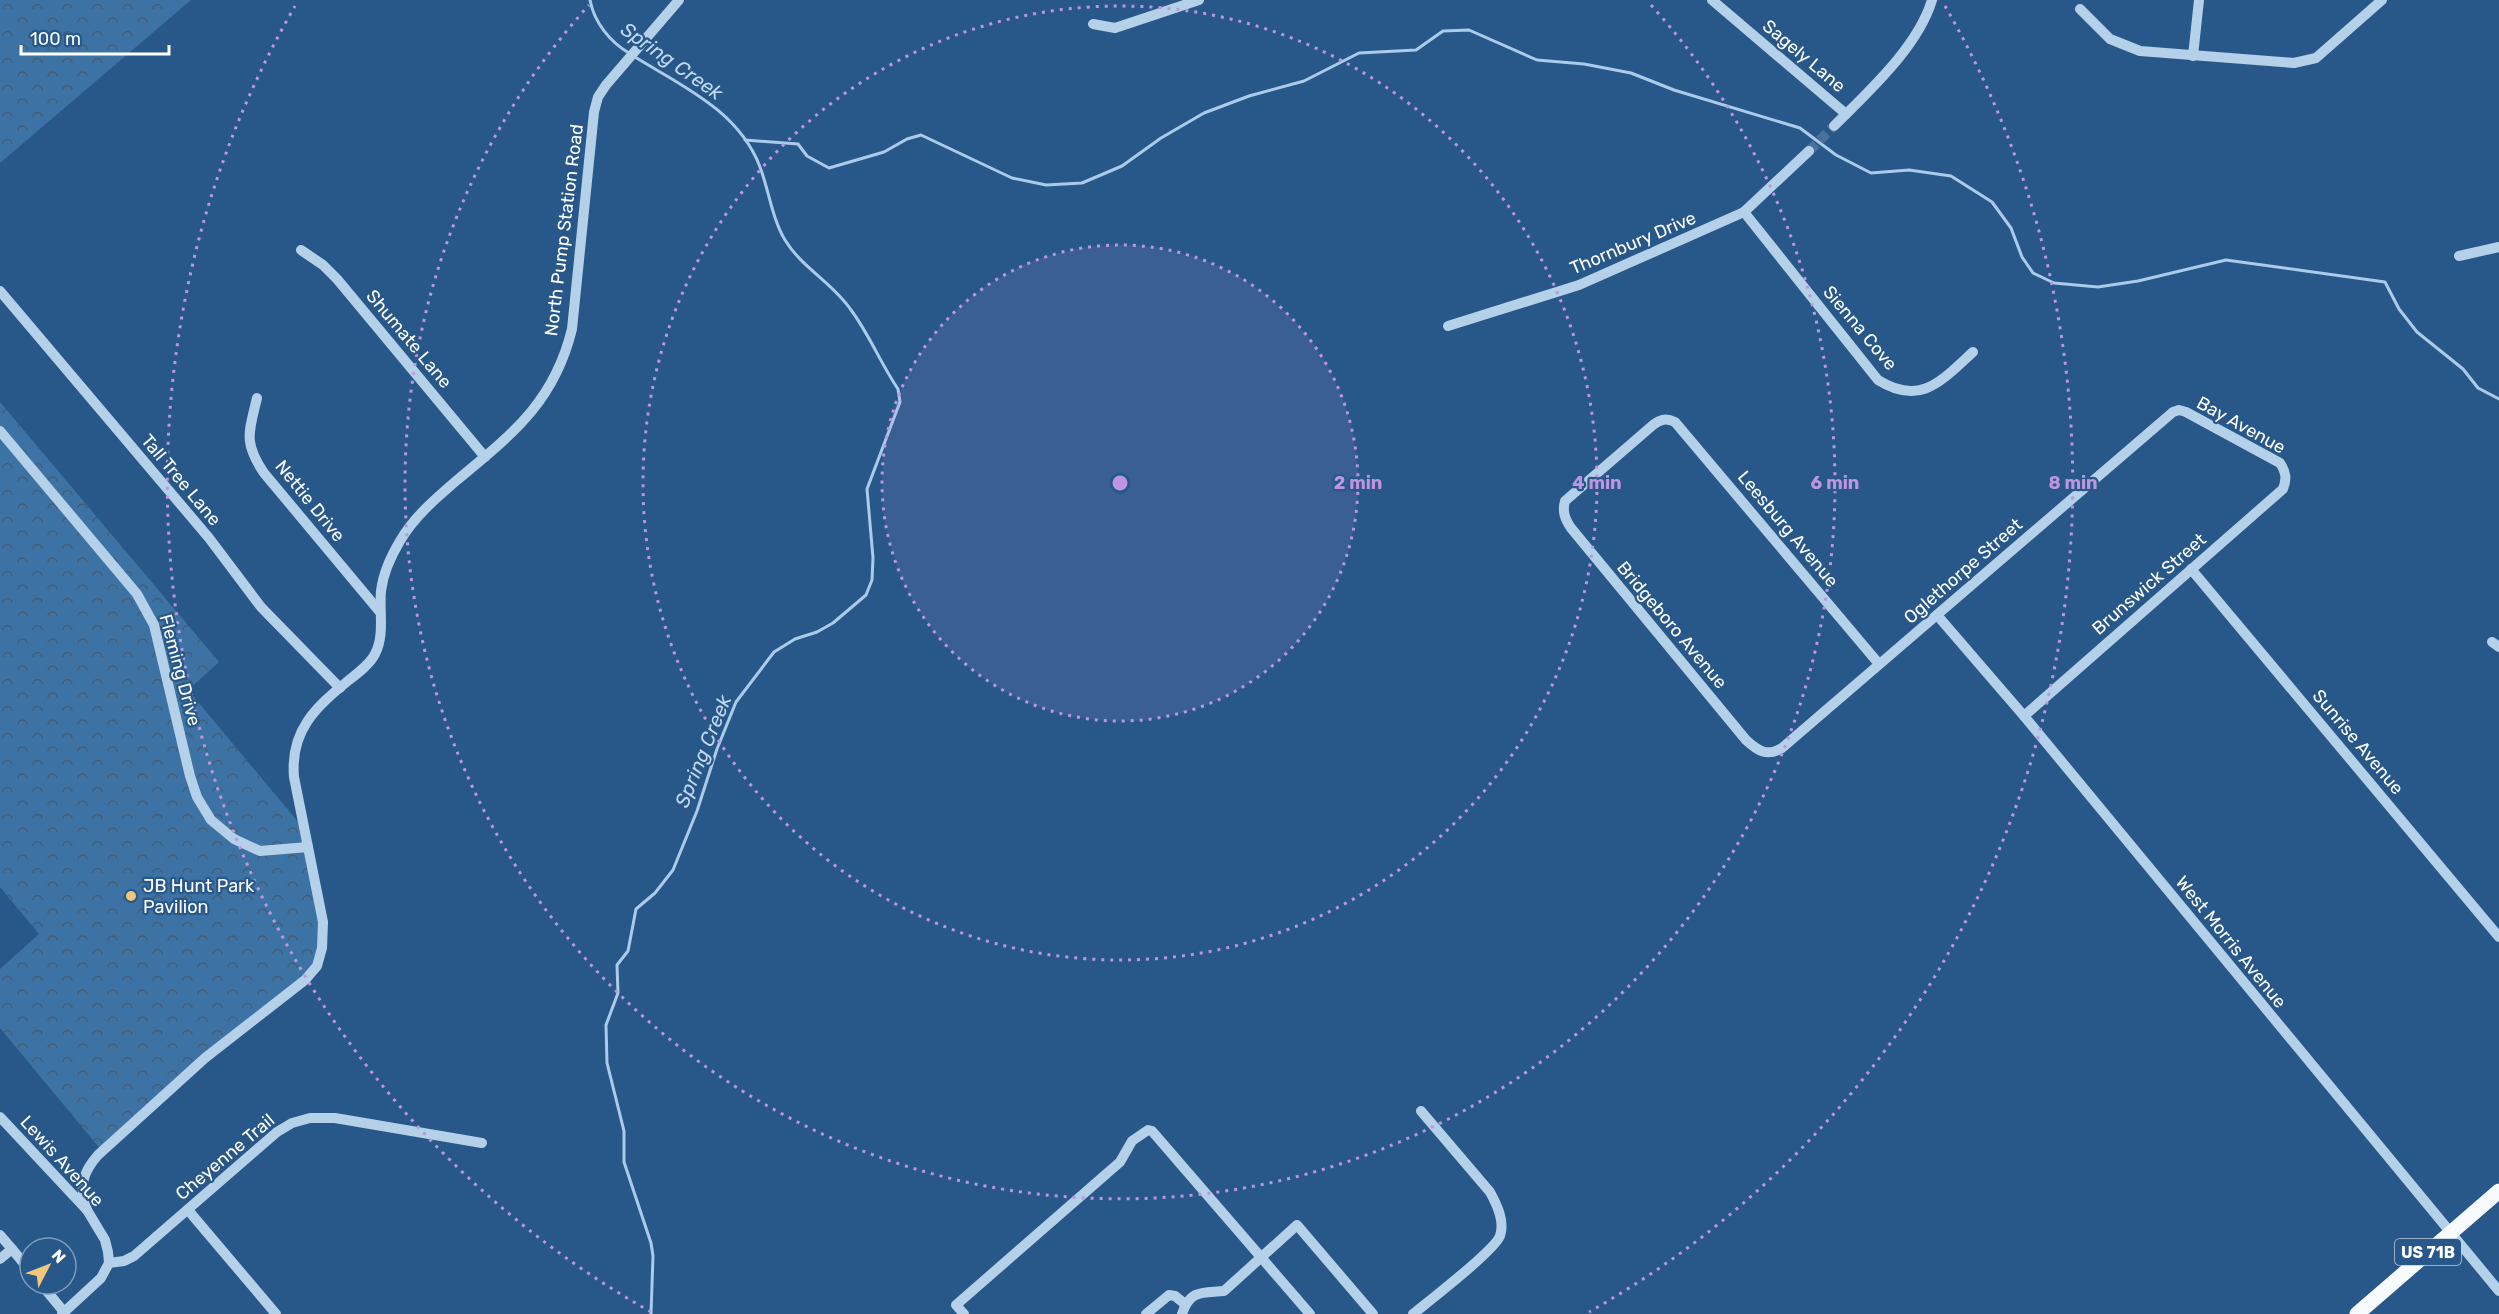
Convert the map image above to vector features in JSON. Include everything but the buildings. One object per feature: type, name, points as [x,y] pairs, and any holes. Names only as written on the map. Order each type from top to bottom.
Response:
[{"type":"main road","name":"US 71B","points":[[2357,1314],[2499,1191]]},
{"type":"street","name":"North Pump Station Road","points":[[87,1210],[82,1196],[81,1181],[87,1167],[98,1155],[205,1058],[305,980],[318,966],[322,948],[323,922],[294,769],[296,742],[306,723],[375,655],[380,636],[381,590],[388,563],[400,540],[432,502],[511,434],[553,383],[566,354],[572,329],[594,112],[598,97],[679,0]]},
{"type":"street","points":[[1093,24],[1115,28],[1199,0]]},
{"type":"street","name":"Sagely Lane","points":[[1712,0],[1846,114]]},
{"type":"street","points":[[1834,126],[1899,57],[1921,26],[1932,0]]},
{"type":"street","points":[[2193,56],[2199,0]]},
{"type":"street","points":[[2080,9],[2110,39],[2127,48],[2193,56],[2287,63],[2308,61],[2322,53],[2382,0]]},
{"type":"street","name":"Thornbury Drive","points":[[1448,326],[1579,285],[1744,212],[1809,150]]},
{"type":"street","name":"Sienna Cove","points":[[1744,212],[1878,380],[1890,388],[1904,392],[1920,391],[1936,385],[1973,352]]},
{"type":"street","points":[[2459,256],[2499,248]]},
{"type":"street","name":"Shumate Lane","points":[[301,250],[323,265],[337,279],[485,457]]},
{"type":"street","name":"Tall Tree Lane","points":[[0,291],[210,538],[261,607],[339,688]]},
{"type":"street","name":"Nettie Drive","points":[[257,398],[249,440],[251,454],[264,473],[380,612]]},
{"type":"street","name":"Bay Avenue","points":[[2179,410],[2280,463],[2285,471]]},
{"type":"street","name":"Oglethorpe Street","points":[[1766,754],[1782,747],[2167,417],[2179,410]]},
{"type":"street","name":"Bridgeboro Avenue","points":[[1668,419],[1653,425],[1608,463],[1572,494],[1565,501],[1563,508],[1571,528],[1738,731],[1755,749],[1766,754]]},
{"type":"street","name":"Leesburg Avenue","points":[[1668,419],[1683,429],[1879,664]]},
{"type":"street","name":"Fleming Drive","points":[[0,431],[137,594],[148,611],[154,625],[190,776],[197,797],[211,820],[234,839],[260,851],[308,847]]},
{"type":"street","name":"Brunswick Street","points":[[2024,716],[2283,489],[2286,482],[2285,471]]},
{"type":"street","name":"Sunrise Avenue","points":[[2191,569],[2499,937]]},
{"type":"street","name":"West Morris Avenue","points":[[1937,615],[2024,716],[2499,1291]]},
{"type":"street","points":[[1413,1314],[1488,1251],[1499,1237],[1501,1221],[1490,1192],[1421,1111]]},
{"type":"street","name":"Lewis Avenue","points":[[0,1117],[87,1210],[105,1240],[109,1263]]},
{"type":"street","name":"Cheyenne Trail","points":[[109,1263],[124,1261],[134,1256],[277,1132],[292,1123],[310,1118],[335,1118],[482,1143]]},
{"type":"street","points":[[960,1310],[1120,1162],[1132,1141],[1148,1130],[1152,1131],[1310,1314]]},
{"type":"street","points":[[188,1210],[276,1314]]},
{"type":"street","points":[[1146,1314],[1169,1295],[1175,1296],[1183,1309],[1194,1295],[1224,1291],[1297,1225],[1373,1314]]},
{"type":"street","points":[[0,1235],[18,1256]]},
{"type":"street","points":[[0,1259],[12,1249]]},
{"type":"street","points":[[50,1296],[63,1313],[101,1278],[109,1263]]},
{"type":"green space","points":[[0,0],[191,0],[0,163]]},
{"type":"green space","points":[[0,402],[219,662],[188,690],[304,829],[323,922],[317,966],[102,1151],[0,1028],[0,969],[39,934],[0,887]]},
{"type":"waterway","name":"Spring Creek","points":[[590,0],[595,16],[604,31],[629,53]]},
{"type":"waterway","points":[[745,140],[798,144],[807,156],[829,168],[884,152],[907,139],[921,135],[1012,178],[1046,185],[1082,183],[1122,166],[1161,138],[1204,113],[1249,96],[1304,81],[1359,53],[1416,50],[1443,31],[1469,30],[1537,60],[1584,64],[1631,73],[1674,90],[1800,128],[1836,155],[1871,173],[1909,170],[1951,176],[1992,202],[2011,228],[2022,257],[2033,273],[2054,283],[2098,287],[2138,281],[2226,260],[2385,282],[2399,309],[2417,332],[2463,369],[2478,388],[2499,399]]},
{"type":"waterway","name":"Spring Creek","points":[[635,57],[707,102],[738,130],[751,147],[760,167],[777,223],[785,240],[800,259],[844,300],[864,329],[898,389],[900,402],[867,489],[873,558],[872,580],[866,595],[833,623],[817,632],[795,639],[774,652],[736,702],[673,870],[655,893],[636,909],[628,951],[617,965],[618,993],[606,1025],[607,1063],[624,1131],[624,1162],[651,1243],[653,1256],[651,1314]]},
{"type":"tunnel","points":[[1809,151],[1834,126]]},
{"type":"place","name":"JB Hunt Park Pavilion","points":[[131,896]]}]
